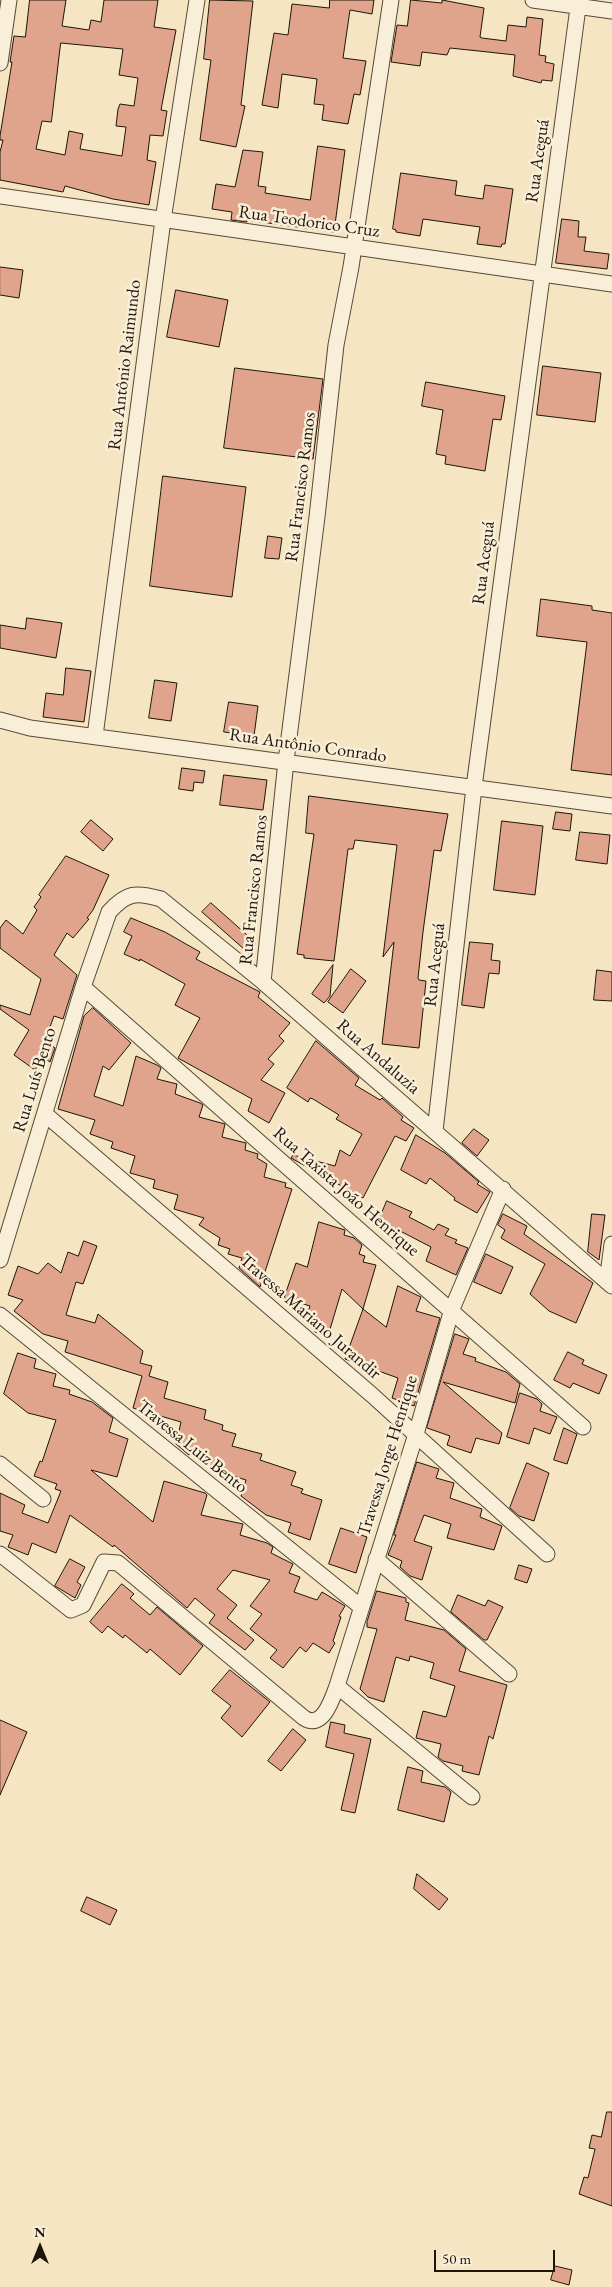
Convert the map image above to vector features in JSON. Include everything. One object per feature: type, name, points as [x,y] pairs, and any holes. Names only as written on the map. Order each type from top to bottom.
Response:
[{"type":"street","points":[[0,63],[9,0]]},
{"type":"street","name":"Rua Antônio Raimundo","points":[[95,736],[163,220],[197,0]]},
{"type":"street","name":"Rua Francisco Ramos","points":[[263,982],[286,761],[318,508],[336,345],[354,248],[391,0]]},
{"type":"street","points":[[533,0],[579,3],[612,11]]},
{"type":"street","name":"Rua Aceguá","points":[[435,1131],[474,787],[541,274],[579,3]]},
{"type":"street","name":"Rua Teodorico Cruz","points":[[0,196],[612,284]]},
{"type":"street","name":"Rua Antônio Conrado","points":[[0,720],[30,728],[612,806]]},
{"type":"street","name":"Rua Andaluzia","points":[[109,912],[131,894],[161,899],[263,982],[610,1284]]},
{"type":"street","name":"Rua Luís Bento","points":[[0,1260],[83,987],[109,912]]},
{"type":"street","name":"Rua Taxista João Henrique","points":[[83,987],[452,1309],[583,1427]]},
{"type":"street","name":"Travessa Mariano Jurandir","points":[[45,1114],[416,1434],[547,1554]]},
{"type":"street","name":"Travessa Jorge Henrique","points":[[0,1554],[71,1610],[83,1605],[104,1562],[118,1563],[304,1718],[313,1721],[322,1717],[329,1706],[337,1686],[416,1434],[452,1309],[503,1189]]},
{"type":"street","points":[[610,1284],[612,1244]]},
{"type":"street","name":"Travessa Luiz Bento","points":[[0,1315],[361,1607]]},
{"type":"street","points":[[0,1464],[43,1499]]},
{"type":"street","points":[[376,1560],[509,1674]]},
{"type":"street","points":[[337,1686],[472,1797]]},
{"type":"building","points":[[30,0],[66,0],[62,26],[89,30],[91,20],[101,22],[104,0],[158,0],[154,27],[176,30],[161,110],[167,111],[163,136],[150,135],[147,160],[156,162],[149,205],[113,199],[65,186],[63,192],[0,180],[0,152],[3,140],[0,140],[0,136],[12,62],[10,62],[14,36],[25,37]],"holes":[[[61,43],[123,49],[119,75],[138,78],[134,106],[120,104],[118,109],[116,126],[126,127],[122,156],[80,149],[83,134],[69,131],[65,155],[36,149],[42,121],[51,122]]]},
{"type":"building","points":[[210,0],[253,1],[241,105],[245,106],[236,147],[200,140],[211,60],[204,59]]},
{"type":"building","points":[[330,0],[374,0],[372,14],[350,10],[343,58],[366,61],[360,95],[354,94],[348,124],[322,120],[324,105],[314,104],[317,79],[282,74],[278,108],[262,105],[274,33],[288,35],[292,4],[329,8]]},
{"type":"building","points":[[411,0],[442,3],[442,0],[484,8],[480,37],[482,38],[506,41],[508,25],[526,27],[527,17],[543,19],[539,55],[546,56],[545,62],[554,64],[552,81],[542,80],[541,83],[513,76],[515,55],[450,48],[447,55],[422,52],[420,66],[391,62],[397,25],[407,26]]},
{"type":"building","points":[[318,146],[345,150],[334,232],[247,220],[247,222],[231,220],[232,212],[212,209],[216,184],[235,187],[243,150],[263,152],[258,186],[266,187],[265,193],[310,200]]},
{"type":"building","points":[[401,173],[457,181],[455,195],[483,199],[485,185],[513,189],[505,244],[502,244],[501,247],[477,244],[480,227],[423,219],[420,236],[396,232],[393,229]]},
{"type":"building","points":[[562,219],[579,221],[578,237],[586,237],[584,251],[609,254],[607,269],[556,263]]},
{"type":"building","points":[[0,267],[23,270],[19,298],[0,295]]},
{"type":"building","points":[[176,290],[228,300],[219,347],[167,337]]},
{"type":"building","points":[[543,366],[601,373],[595,422],[537,415]]},
{"type":"building","points":[[235,368],[323,379],[313,459],[224,448]]},
{"type":"building","points":[[426,382],[505,396],[501,420],[493,419],[485,471],[445,464],[446,456],[436,454],[443,410],[422,406]]},
{"type":"building","points":[[163,476],[246,487],[232,597],[150,586]]},
{"type":"building","points":[[268,536],[282,538],[279,559],[265,558]]},
{"type":"building","points":[[541,599],[592,606],[592,610],[612,613],[612,775],[571,770],[587,642],[537,636]]},
{"type":"building","points":[[27,618],[62,623],[56,658],[0,648],[0,625],[25,629]]},
{"type":"building","points":[[66,668],[91,671],[84,722],[43,717],[46,693],[63,695]]},
{"type":"building","points":[[155,680],[177,683],[171,721],[149,718]]},
{"type":"building","points":[[229,702],[258,706],[254,736],[224,732]]},
{"type":"building","points":[[182,768],[205,771],[203,783],[194,782],[193,791],[179,789]]},
{"type":"building","points":[[224,775],[267,780],[263,810],[220,805]]},
{"type":"building","points":[[309,796],[448,814],[441,851],[434,850],[423,932],[418,978],[419,980],[426,981],[419,1048],[382,1044],[394,942],[383,957],[397,845],[355,840],[353,849],[348,849],[334,961],[304,958],[304,955],[297,954],[314,834],[306,833]]},
{"type":"building","points":[[556,812],[572,814],[570,831],[553,829]]},
{"type":"building","points":[[91,820],[113,839],[103,851],[81,832]]},
{"type":"building","points":[[502,821],[543,826],[535,895],[494,890]]},
{"type":"building","points":[[580,832],[610,835],[607,864],[576,860]]},
{"type":"building","points":[[66,856],[109,875],[93,910],[87,918],[89,919],[73,938],[67,933],[54,955],[77,975],[63,1019],[54,1016],[45,1041],[55,1048],[50,1062],[43,1057],[35,1070],[14,1055],[29,1030],[0,1009],[0,1005],[30,1015],[41,979],[0,948],[0,928],[6,920],[23,934],[37,910],[34,907],[41,897],[39,895]]},
{"type":"building","points":[[211,903],[255,942],[253,957],[202,912]]},
{"type":"building","points":[[131,918],[165,932],[200,952],[196,959],[260,992],[258,997],[290,1023],[279,1036],[284,1041],[268,1059],[274,1064],[261,1080],[285,1093],[269,1123],[248,1111],[252,1099],[178,1058],[200,1018],[175,1005],[185,984],[140,959],[140,961],[124,954],[132,936],[124,932]]},
{"type":"building","points":[[470,942],[493,944],[491,960],[500,961],[499,974],[489,973],[484,1008],[462,1005]]},
{"type":"building","points":[[333,965],[330,996],[324,1003],[312,994]]},
{"type":"building","points":[[351,969],[366,981],[343,1013],[328,1002]]},
{"type":"building","points":[[597,970],[612,972],[612,1001],[594,1000]]},
{"type":"building","points":[[93,1008],[131,1043],[109,1070],[103,1066],[94,1096],[123,1106],[136,1056],[157,1065],[161,1068],[157,1079],[177,1084],[175,1094],[203,1105],[199,1117],[225,1124],[222,1137],[246,1143],[245,1150],[258,1154],[257,1158],[267,1164],[264,1177],[286,1183],[285,1187],[292,1189],[260,1287],[239,1268],[242,1258],[228,1254],[230,1249],[218,1245],[220,1238],[199,1225],[204,1218],[174,1209],[178,1195],[153,1188],[155,1180],[130,1173],[135,1156],[111,1148],[113,1142],[90,1134],[95,1120],[58,1109],[84,1016]]},
{"type":"building","points":[[316,1041],[359,1078],[355,1085],[380,1100],[382,1098],[403,1117],[401,1120],[414,1128],[406,1141],[395,1136],[363,1198],[291,1158],[293,1155],[335,1166],[340,1150],[350,1156],[362,1134],[336,1119],[339,1115],[313,1099],[310,1098],[308,1102],[287,1088]]},
{"type":"building","points":[[474,1129],[489,1140],[477,1156],[462,1143]]},
{"type":"building","points":[[416,1135],[445,1153],[479,1182],[477,1184],[490,1192],[477,1213],[454,1200],[455,1198],[430,1178],[426,1184],[401,1170]]},
{"type":"building","points":[[387,1201],[412,1212],[409,1217],[434,1230],[438,1224],[449,1229],[445,1235],[457,1240],[455,1243],[468,1248],[456,1275],[426,1261],[431,1247],[379,1220]]},
{"type":"building","points":[[503,1214],[527,1226],[524,1234],[593,1283],[576,1323],[549,1311],[530,1294],[545,1264],[501,1238],[505,1230],[498,1225]]},
{"type":"building","points":[[592,1214],[605,1215],[599,1260],[588,1252]]},
{"type":"building","points":[[319,1222],[345,1230],[344,1235],[354,1238],[362,1245],[359,1254],[365,1256],[363,1262],[376,1265],[363,1309],[342,1289],[328,1336],[315,1332],[318,1321],[306,1318],[310,1306],[284,1298],[296,1263],[307,1267]]},
{"type":"building","points":[[84,1241],[97,1246],[83,1284],[76,1282],[66,1315],[95,1323],[98,1314],[143,1351],[140,1363],[152,1366],[149,1376],[168,1382],[164,1398],[206,1410],[204,1419],[223,1425],[222,1430],[236,1434],[232,1446],[262,1454],[260,1460],[296,1472],[291,1485],[303,1489],[301,1493],[322,1500],[310,1540],[288,1532],[291,1523],[266,1515],[241,1496],[246,1480],[214,1470],[190,1451],[189,1455],[176,1444],[181,1422],[133,1408],[142,1376],[65,1352],[68,1341],[43,1334],[14,1311],[23,1300],[8,1295],[18,1266],[38,1274],[48,1263],[61,1273],[68,1252],[78,1256]]},
{"type":"building","points":[[486,1254],[513,1267],[501,1294],[474,1282]]},
{"type":"building","points":[[398,1286],[421,1297],[416,1311],[440,1318],[414,1406],[392,1398],[398,1378],[345,1359],[363,1309],[386,1327]]},
{"type":"building","points":[[455,1334],[469,1339],[463,1354],[476,1358],[475,1361],[506,1372],[520,1384],[515,1403],[443,1382],[502,1433],[499,1444],[476,1438],[471,1453],[447,1445],[450,1436],[427,1428]]},
{"type":"building","points":[[568,1352],[584,1360],[582,1364],[607,1375],[599,1394],[573,1383],[570,1388],[554,1380]]},
{"type":"building","points":[[18,1353],[36,1359],[34,1368],[56,1374],[53,1386],[70,1390],[69,1394],[92,1402],[113,1418],[109,1432],[128,1439],[117,1477],[91,1470],[153,1522],[164,1481],[205,1493],[207,1495],[201,1515],[243,1524],[240,1535],[267,1543],[273,1547],[271,1553],[293,1564],[289,1573],[300,1577],[294,1592],[317,1600],[322,1592],[345,1606],[339,1616],[341,1617],[333,1641],[335,1643],[329,1653],[313,1643],[306,1652],[300,1647],[283,1668],[270,1658],[277,1650],[250,1629],[262,1614],[250,1606],[270,1580],[233,1570],[217,1589],[237,1605],[227,1618],[254,1640],[245,1650],[209,1623],[215,1615],[195,1598],[187,1608],[114,1545],[113,1547],[70,1515],[56,1553],[32,1543],[28,1555],[8,1547],[13,1535],[0,1531],[0,1493],[25,1505],[22,1513],[48,1523],[61,1491],[55,1489],[57,1484],[34,1476],[40,1461],[42,1462],[56,1420],[28,1413],[4,1394]]},
{"type":"building","points":[[520,1393],[537,1399],[542,1404],[540,1411],[557,1417],[550,1434],[534,1428],[529,1444],[507,1437]]},
{"type":"building","points":[[564,1428],[577,1434],[567,1464],[554,1460]]},
{"type":"building","points":[[417,1462],[439,1469],[436,1478],[454,1483],[450,1498],[482,1509],[480,1517],[502,1526],[494,1550],[447,1538],[451,1524],[424,1515],[414,1541],[432,1547],[422,1580],[410,1576],[400,1567],[402,1561],[388,1555],[396,1535],[394,1535]]},
{"type":"building","points":[[527,1463],[549,1473],[534,1521],[519,1516],[510,1508]]},
{"type":"building","points":[[341,1528],[367,1537],[356,1573],[329,1564]]},
{"type":"building","points":[[70,1559],[85,1567],[77,1582],[81,1585],[75,1598],[55,1586]]},
{"type":"building","points":[[519,1565],[532,1569],[527,1583],[515,1579]]},
{"type":"building","points":[[122,1584],[134,1594],[130,1598],[150,1615],[157,1607],[203,1646],[180,1675],[150,1649],[147,1653],[125,1635],[123,1638],[108,1626],[102,1633],[90,1622]]},
{"type":"building","points":[[377,1591],[406,1598],[406,1602],[409,1603],[405,1620],[444,1630],[466,1649],[459,1671],[507,1685],[493,1739],[489,1736],[479,1775],[462,1771],[463,1766],[443,1761],[438,1757],[441,1744],[416,1738],[423,1711],[446,1717],[455,1686],[430,1678],[434,1663],[410,1656],[409,1661],[396,1657],[384,1702],[368,1697],[360,1689],[377,1629],[367,1627],[367,1622]]},
{"type":"building","points":[[458,1595],[485,1606],[488,1600],[503,1607],[487,1640],[484,1640],[451,1612]]},
{"type":"building","points":[[230,1670],[270,1702],[242,1737],[221,1718],[231,1706],[212,1691]]},
{"type":"building","points":[[0,1720],[27,1732],[0,1795]]},
{"type":"building","points":[[331,1722],[345,1725],[344,1733],[371,1739],[355,1813],[341,1810],[354,1754],[326,1747]]},
{"type":"building","points":[[293,1729],[306,1740],[281,1771],[268,1761]]},
{"type":"building","points":[[408,1767],[423,1771],[421,1782],[445,1787],[451,1792],[444,1822],[398,1810]]},
{"type":"building","points":[[417,1874],[448,1899],[439,1910],[414,1889]]},
{"type":"building","points":[[87,1897],[117,1910],[110,1925],[81,1911]]},
{"type":"building","points":[[607,2112],[612,2112],[612,2206],[579,2194],[584,2177],[588,2178],[595,2149],[589,2148],[592,2135],[601,2137]]},
{"type":"building","points":[[555,2266],[572,2270],[569,2285],[551,2280]]}]
